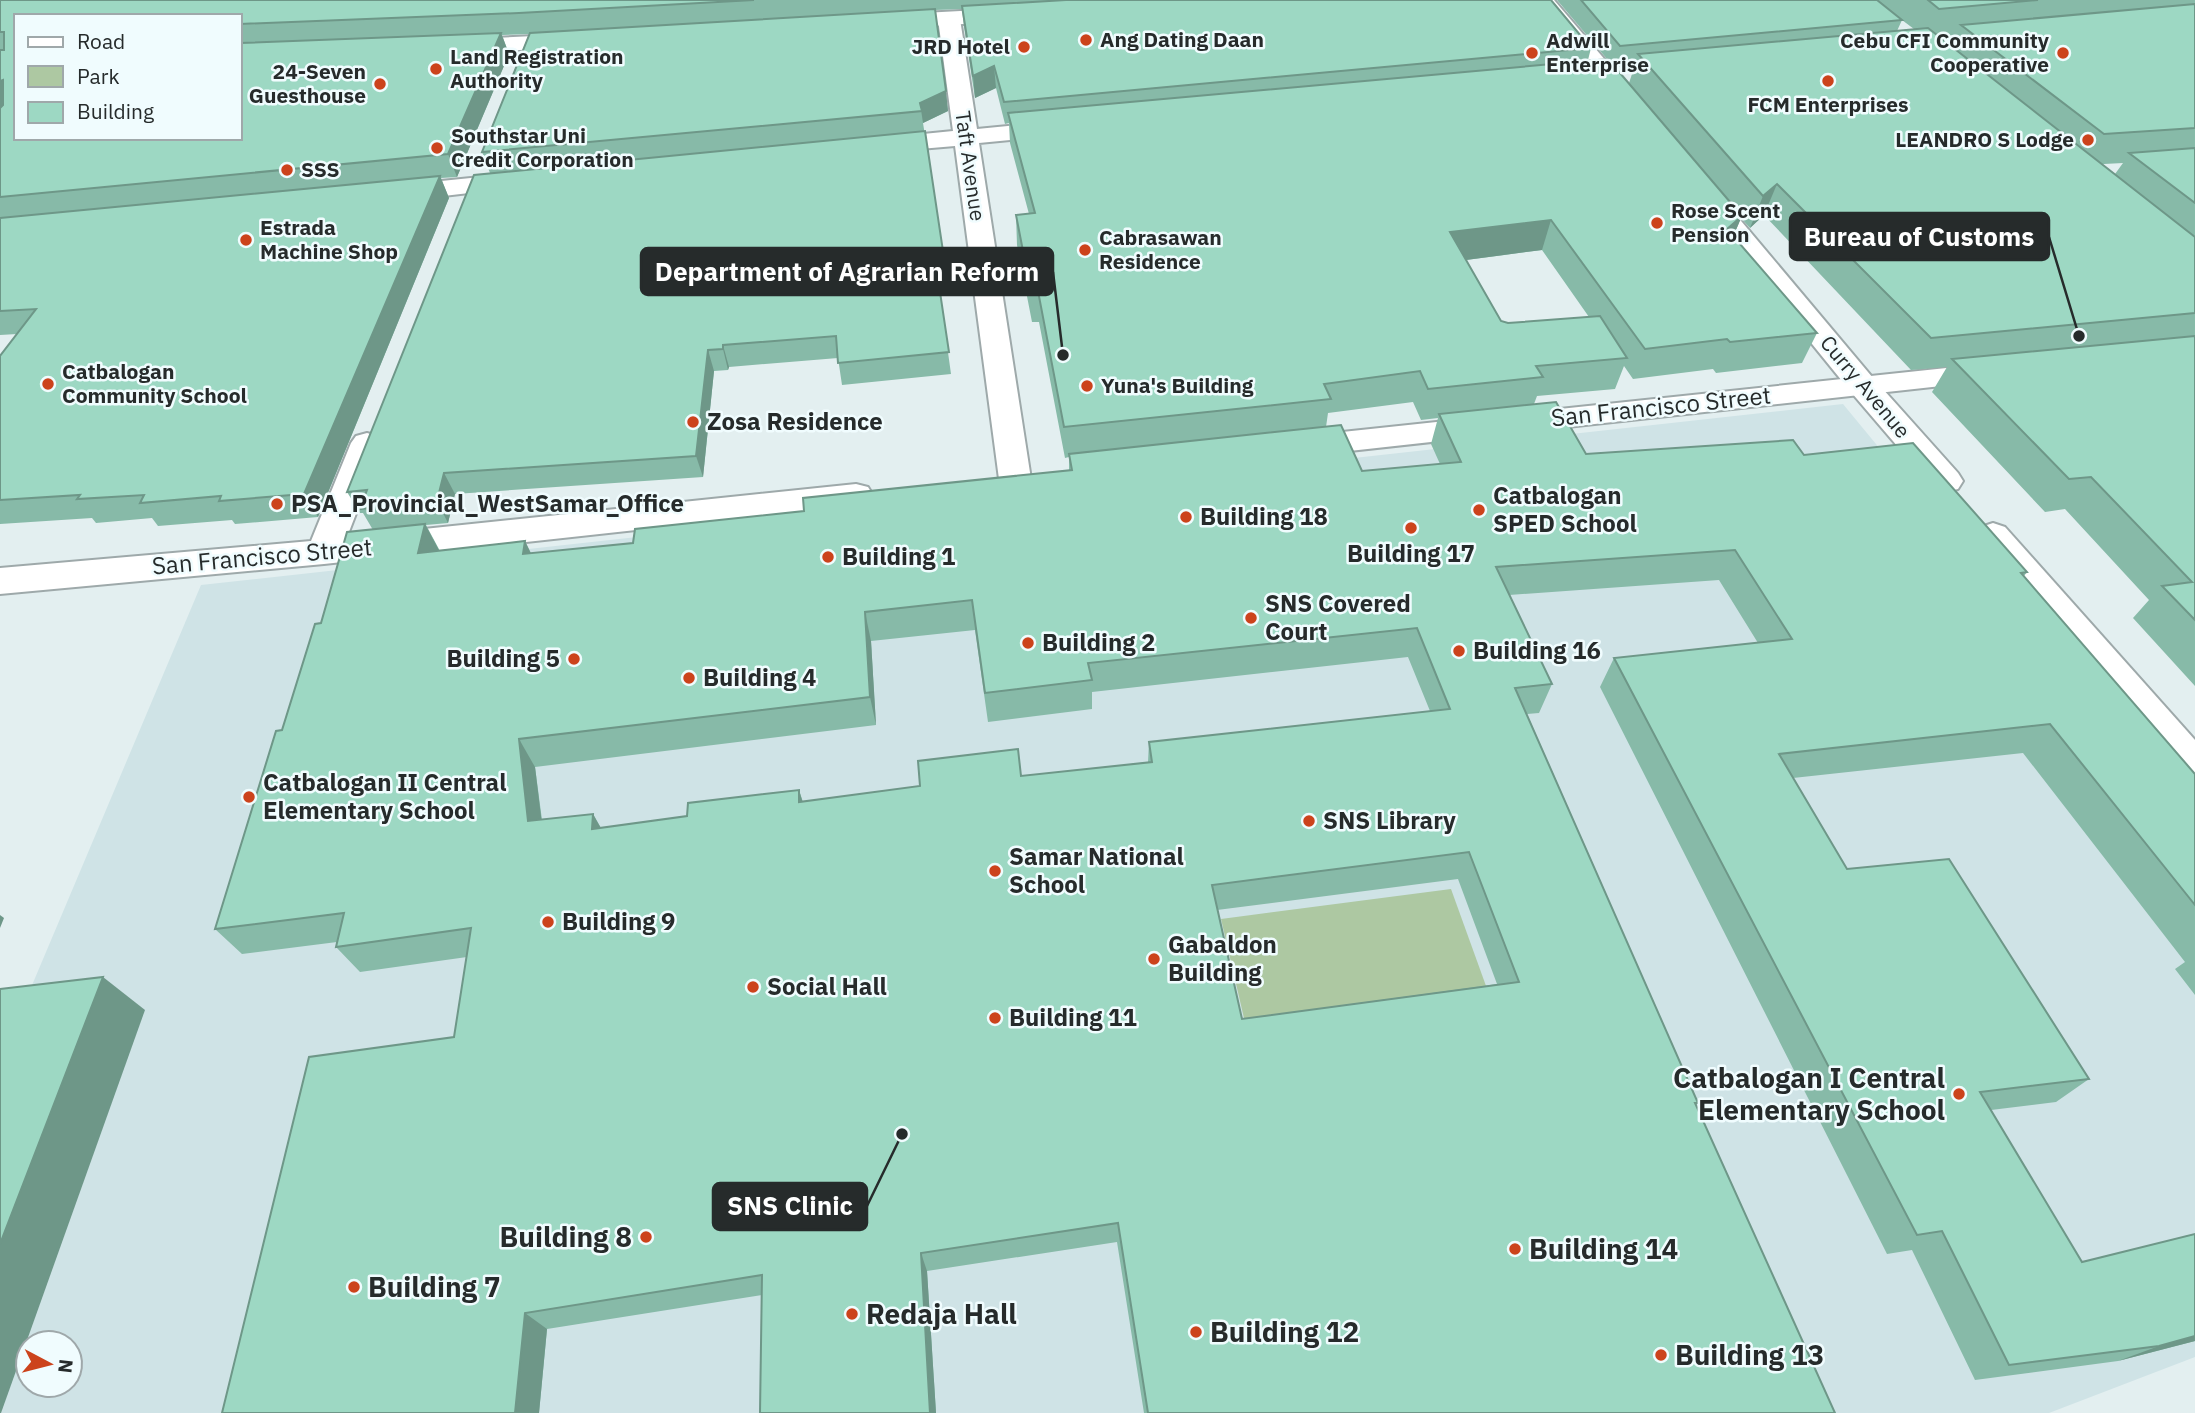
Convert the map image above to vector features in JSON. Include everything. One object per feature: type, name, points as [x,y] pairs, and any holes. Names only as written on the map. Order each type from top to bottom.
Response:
[{"type":"street","points":[[1543,0],[1644,121]]},
{"type":"street","points":[[866,24],[1032,14]]},
{"type":"street","name":"Taft Avenue","points":[[949,19],[1014,479]]},
{"type":"street","points":[[431,47],[596,40]]},
{"type":"street","points":[[516,70],[526,44]]},
{"type":"street","points":[[855,148],[1089,125]]},
{"type":"street","name":"Curry Avenue","points":[[1687,173],[1861,384],[2195,767]]},
{"type":"street","points":[[373,196],[538,180]]},
{"type":"street","name":"San Francisco Street","points":[[1271,450],[1861,384],[2028,369]]},
{"type":"street","points":[[324,552],[379,413]]},
{"type":"street","name":"San Francisco Street","points":[[0,581],[324,552],[891,492]]},
{"type":"shaded area","points":[[1843,404],[2195,831],[2195,1357],[2049,1413],[0,1413],[0,1061],[201,585]]},
{"type":"green space","points":[[1451,889],[1490,997],[1247,1031],[1221,919]]},
{"type":"building","points":[[0,0],[754,0],[242,24],[242,14],[14,14],[14,140],[242,140],[242,43],[501,33],[448,154],[0,197],[0,108],[3,105],[3,80],[0,81],[0,50],[4,50],[4,32],[0,32]]},
{"type":"building","points":[[1066,0],[1551,0],[1591,48],[1004,102],[994,66],[973,76],[962,6]]},
{"type":"building","points":[[1581,0],[1877,0],[1902,20],[1620,46]]},
{"type":"building","points":[[1928,0],[2038,0],[1939,9]]},
{"type":"building","points":[[2195,4],[2195,128],[2104,134],[1961,25]]},
{"type":"building","points":[[935,9],[946,91],[920,103],[922,111],[482,152],[530,33]]},
{"type":"building","points":[[1928,28],[2195,237],[2195,313],[1931,338],[1777,184],[1763,196],[1638,54]]},
{"type":"building","points":[[1608,59],[1742,216],[1727,229],[1817,333],[1730,342],[1727,339],[1645,349],[1551,220],[1450,232],[1501,321],[1508,323],[1600,316],[1627,358],[1536,366],[1543,377],[1428,389],[1420,371],[1324,384],[1331,399],[1064,427],[1038,291],[1031,292],[1016,215],[1035,213],[1008,113]]},
{"type":"building","points":[[925,131],[943,251],[934,252],[949,352],[838,363],[836,336],[723,345],[723,349],[708,350],[696,456],[444,473],[437,501],[360,509],[367,490],[347,492],[474,175]]},
{"type":"building","points":[[2195,148],[2195,203],[2129,153]]},
{"type":"building","points":[[440,176],[304,494],[219,501],[221,496],[140,503],[144,495],[77,499],[80,495],[0,500],[0,356],[36,309],[0,311],[0,218]]},
{"type":"building","points":[[2195,336],[2195,620],[2162,586],[2192,582],[2091,477],[2069,479],[1952,359]]},
{"type":"building","name":"Samar National School","points":[[1556,402],[1586,454],[1793,440],[1804,455],[1913,443],[2027,572],[2021,573],[2195,774],[2195,905],[2050,724],[1779,754],[1847,869],[1949,859],[2089,1079],[1980,1092],[2082,1262],[2195,1234],[2195,1336],[2159,1346],[2009,1365],[1942,1231],[1917,1235],[1614,658],[1792,639],[1735,550],[1496,567],[1552,684],[1515,688],[1698,1103],[1695,1103],[1835,1413],[1148,1413],[1118,1223],[921,1253],[930,1413],[760,1413],[762,1275],[525,1313],[515,1413],[222,1413],[309,1057],[454,1037],[471,928],[336,947],[344,913],[215,929],[276,731],[282,730],[315,624],[321,623],[347,532],[425,524],[418,553],[525,541],[523,554],[633,543],[635,529],[804,511],[803,498],[1072,470],[1069,454],[1341,425],[1362,471],[1461,462],[1439,414]],"holes":[[[972,600],[985,693],[1092,680],[1088,663],[1417,628],[1450,709],[1149,742],[1152,762],[1021,776],[1018,749],[918,761],[920,786],[799,802],[799,790],[688,803],[687,816],[592,829],[593,814],[528,821],[519,739],[870,697],[865,612]],[[1469,852],[1519,982],[1242,1019],[1212,885]]]},
{"type":"building","points":[[103,977],[0,1244],[0,989]]},
{"type":"place","name":"Ang Dating Daan","points":[[1086,40]]},
{"type":"place","name":"JRD Hotel","points":[[1024,47]]},
{"type":"place","name":"Adwill Enterprise","points":[[1532,53]]},
{"type":"place","name":"Cebu CFI Community Cooperative","points":[[2063,53]]},
{"type":"place","name":"Land Registration Authority","points":[[436,69]]},
{"type":"place","name":"FCM Enterprises","points":[[1828,81]]},
{"type":"place","name":"24-Seven Guesthouse","points":[[380,84]]},
{"type":"place","name":"LEANDRO S Lodge","points":[[2088,140]]},
{"type":"place","name":"Southstar Uni Credit Corporation","points":[[437,148]]},
{"type":"place","name":"SSS","points":[[287,170]]},
{"type":"place","name":"Rose Scent Pension","points":[[1657,223]]},
{"type":"place","name":"Estrada Machine Shop","points":[[246,240]]},
{"type":"place","name":"Cabrasawan Residence","points":[[1085,250]]},
{"type":"place","name":"Bureau of Customs","points":[[2079,336]]},
{"type":"place","name":"Department of Agrarian Reform","points":[[1063,355]]},
{"type":"place","name":"Catbalogan Community School","points":[[48,384]]},
{"type":"place","name":"Yuna's Building","points":[[1087,386]]},
{"type":"place","name":"Zosa Residence","points":[[693,422]]},
{"type":"place","name":"PSA_Provincial_WestSamar_Office","points":[[277,504]]},
{"type":"place","name":"Catbalogan SPED School","points":[[1479,510]]},
{"type":"place","name":"Building 18","points":[[1186,517]]},
{"type":"place","name":"Building 17","points":[[1411,528]]},
{"type":"place","name":"Building 1","points":[[828,557]]},
{"type":"place","name":"SNS Covered Court","points":[[1251,618]]},
{"type":"place","name":"Building 2","points":[[1028,643]]},
{"type":"place","name":"Building 16","points":[[1459,651]]},
{"type":"place","name":"Building 5","points":[[574,659]]},
{"type":"place","name":"Building 4","points":[[689,678]]},
{"type":"place","name":"Catbalogan II Central Elementary School","points":[[249,797]]},
{"type":"place","name":"SNS Library","points":[[1309,821]]},
{"type":"place","name":"Samar National School","points":[[995,871]]},
{"type":"place","name":"Building 9","points":[[548,922]]},
{"type":"place","name":"Gabaldon Building","points":[[1154,959]]},
{"type":"place","name":"Social Hall","points":[[753,987]]},
{"type":"place","name":"Building 11","points":[[995,1018]]},
{"type":"place","name":"Catbalogan I Central Elementary School","points":[[1959,1094]]},
{"type":"place","name":"SNS Clinic","points":[[902,1134]]},
{"type":"place","name":"Building 8","points":[[646,1237]]},
{"type":"place","name":"Building 14","points":[[1515,1249]]},
{"type":"place","name":"Building 7","points":[[354,1287]]},
{"type":"place","name":"Redaja Hall","points":[[852,1314]]},
{"type":"place","name":"Building 12","points":[[1196,1332]]},
{"type":"place","name":"Building 13","points":[[1661,1355]]}]
